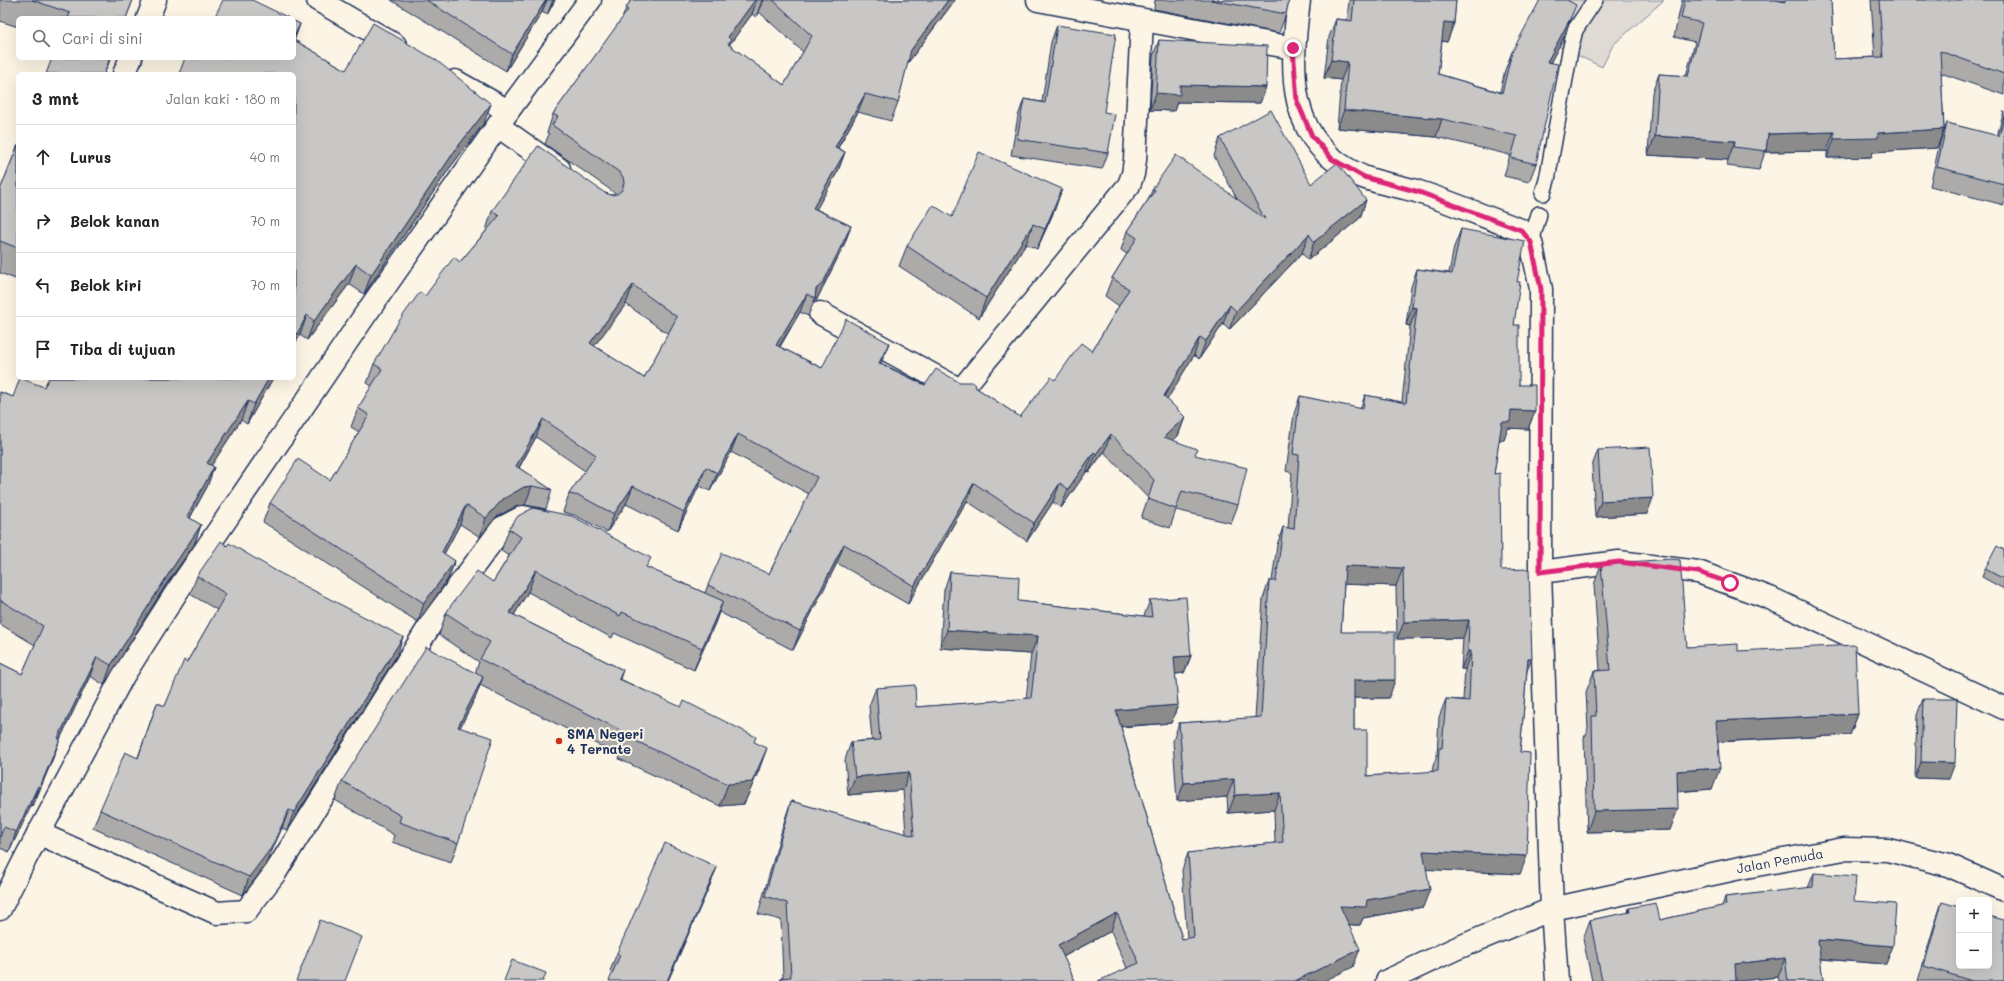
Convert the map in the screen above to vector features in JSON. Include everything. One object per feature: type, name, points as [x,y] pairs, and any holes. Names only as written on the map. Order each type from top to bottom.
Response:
[{"type":"main road","points":[[149,16],[155,0]]},
{"type":"main road","points":[[318,0],[413,56]]},
{"type":"main road","points":[[0,909],[6,883],[38,833],[123,676],[156,625],[363,318],[503,119],[590,0]]},
{"type":"main road","points":[[1038,0],[1293,48]]},
{"type":"main road","points":[[1300,0],[1293,48],[1297,101],[1312,136],[1332,159],[1364,177],[1419,192],[1521,230],[1531,242],[1541,289],[1540,572],[1552,909],[1557,981]]},
{"type":"main road","points":[[820,313],[958,389],[962,389],[1129,185],[1133,174],[1135,160],[1142,20]]},
{"type":"main road","points":[[125,72],[130,60]]},
{"type":"main road","points":[[440,72],[503,119],[574,179]]},
{"type":"main road","points":[[38,833],[217,913],[246,911],[275,873],[434,619],[502,528],[522,517],[560,524]]},
{"type":"main road","points":[[1540,572],[1619,562],[1698,572],[1770,598],[2004,708]]},
{"type":"main road","name":"Jalan Pemuda","points":[[1387,981],[1455,949],[1552,909],[1740,868],[1844,849],[1888,850],[1948,865],[2004,890]]},
{"type":"lane","points":[[1543,193],[1547,180],[1575,30],[1596,0]]},
{"type":"lane","points":[[1531,242],[1539,214]]},
{"type":"shaded area","points":[[1541,0],[1664,0],[1613,45],[1602,67],[1558,46],[1570,24],[1536,14]]},
{"type":"building","points":[[32,0],[133,0],[127,16],[69,16],[70,13]]},
{"type":"building","points":[[223,0],[252,0],[285,16],[215,16]]},
{"type":"building","points":[[426,0],[546,0],[512,54]]},
{"type":"building","points":[[631,0],[755,0],[728,37],[731,40],[728,44],[784,85],[812,36],[773,0],[948,0],[911,50],[898,102],[865,94],[835,147],[845,152],[813,208],[851,226],[823,283],[816,289],[815,298],[807,294],[776,345],[822,368],[846,319],[889,343],[879,363],[925,385],[936,369],[959,382],[972,382],[976,385],[975,387],[1020,417],[1051,377],[1055,380],[1081,343],[1092,351],[1129,289],[1112,278],[1137,238],[1127,231],[1155,190],[1153,188],[1176,155],[1265,219],[1220,138],[1271,110],[1311,184],[1337,163],[1366,200],[1314,242],[1309,234],[1236,311],[1230,305],[1206,341],[1200,337],[1164,396],[1185,417],[1164,437],[1197,449],[1195,455],[1247,468],[1238,505],[1182,491],[1176,509],[1148,499],[1154,480],[1111,434],[1096,454],[1094,452],[1068,489],[1060,483],[1034,523],[974,483],[914,586],[844,544],[800,631],[708,585],[722,553],[769,574],[817,477],[738,434],[717,473],[706,467],[684,512],[633,486],[614,514],[580,496],[569,494],[596,455],[543,419],[516,466],[552,490],[532,486],[524,487],[503,499],[486,518],[466,505],[442,552],[455,561],[424,603],[270,503],[298,459],[330,480],[369,415],[358,408],[382,369],[374,364],[399,321],[420,292],[425,296],[454,257],[460,262],[499,216],[492,211],[538,146],[605,193],[611,195],[617,194],[622,190],[624,183],[623,177],[619,172],[552,125],[558,117],[553,114],[628,10],[626,8]],"holes":[[[633,285],[677,317],[644,378],[590,343]]]},
{"type":"building","points":[[1211,0],[1289,0],[1286,14]]},
{"type":"building","points":[[1354,0],[1456,0],[1454,23],[1444,22],[1438,74],[1502,93],[1512,52],[1540,0],[1567,0],[1576,5],[1547,62],[1558,64],[1536,164],[1511,158],[1517,136],[1442,119],[1344,110],[1348,62],[1331,60],[1336,19],[1352,21]]},
{"type":"building","points":[[1685,0],[1776,0],[1785,2],[1785,0],[1831,0],[1834,59],[1883,57],[1879,0],[2004,0],[2004,74],[1940,51],[1944,129],[1878,133],[1878,138],[1834,139],[1834,132],[1768,134],[1766,151],[1734,147],[1735,141],[1655,136],[1659,74],[1688,76],[1702,23],[1681,18]]},
{"type":"building","points":[[296,22],[300,24],[296,33]]},
{"type":"building","points":[[373,23],[436,60],[491,104],[456,149],[371,275],[356,264],[314,321],[307,315],[296,336],[296,72],[180,72],[184,60],[296,60],[296,41],[346,70]]},
{"type":"building","points":[[1057,25],[1116,34],[1104,112],[1115,114],[1108,153],[1017,139],[1024,99],[1045,103]]},
{"type":"building","points":[[1159,40],[1267,46],[1266,87],[1180,85],[1180,95],[1156,93]]},
{"type":"building","points":[[51,60],[109,60],[105,72],[47,72]]},
{"type":"building","points":[[2004,117],[2004,184],[1937,167],[1947,123],[1999,136]]},
{"type":"building","points":[[16,150],[16,247],[0,241],[0,190]]},
{"type":"building","points":[[979,152],[1062,189],[1045,229],[1033,224],[986,298],[907,246],[933,205],[952,217]]},
{"type":"building","points":[[1461,229],[1525,241],[1517,282],[1520,282],[1514,325],[1519,325],[1519,385],[1535,385],[1535,411],[1511,410],[1510,422],[1502,422],[1494,474],[1500,473],[1501,570],[1529,569],[1532,658],[1528,658],[1520,752],[1530,753],[1527,856],[1423,851],[1430,889],[1367,900],[1366,907],[1340,906],[1360,949],[1295,981],[1098,981],[1139,963],[1117,913],[1058,945],[1075,981],[781,981],[781,978],[791,977],[787,903],[765,896],[791,801],[914,836],[909,772],[855,777],[851,742],[880,740],[876,688],[915,685],[916,707],[1031,698],[1038,636],[947,630],[950,572],[1019,577],[1018,601],[1152,617],[1150,600],[1186,597],[1191,656],[1174,657],[1178,705],[1116,710],[1182,939],[1194,937],[1188,853],[1283,842],[1280,793],[1235,795],[1234,779],[1184,783],[1179,723],[1261,717],[1269,581],[1276,581],[1283,527],[1294,529],[1299,455],[1293,454],[1300,396],[1363,409],[1365,395],[1406,403],[1417,308],[1412,307],[1417,269],[1452,274]],"holes":[[[1345,566],[1403,568],[1404,622],[1469,620],[1468,651],[1471,651],[1469,701],[1446,699],[1442,748],[1439,748],[1438,771],[1367,776],[1367,730],[1354,730],[1354,680],[1395,680],[1395,632],[1341,632]]]},
{"type":"building","points":[[19,380],[25,380],[44,387],[48,380],[268,380],[254,404],[248,401],[207,463],[214,467],[187,516],[201,525],[111,665],[97,657],[58,738],[60,739],[40,787],[38,786],[16,832],[4,827],[0,837],[0,663],[22,674],[43,626],[0,600],[0,392],[13,397]]},
{"type":"building","points":[[1650,447],[1653,498],[1601,501],[1598,450]]},
{"type":"building","points":[[533,508],[572,516],[651,558],[646,567],[723,601],[702,648],[622,612],[620,616],[536,570],[510,613],[623,670],[619,679],[681,707],[684,701],[756,737],[754,742],[767,748],[752,782],[728,784],[627,737],[628,734],[480,659],[490,642],[446,613],[477,571],[493,582],[521,537],[509,529],[518,516]]},
{"type":"building","points":[[221,541],[227,546],[229,543],[276,571],[403,637],[294,812],[289,810],[271,848],[249,877],[100,810],[125,752],[138,758],[157,703],[165,706],[184,660],[187,662],[226,594],[197,576]]},
{"type":"building","points":[[1997,546],[2004,550],[2004,579],[1985,569]]},
{"type":"building","points":[[1671,559],[1680,560],[1687,647],[1738,644],[1738,651],[1855,645],[1858,714],[1716,721],[1720,768],[1677,771],[1678,809],[1594,811],[1592,716],[1596,716],[1594,671],[1610,670],[1601,564]]},
{"type":"building","points":[[426,647],[483,677],[458,727],[493,738],[458,843],[399,822],[401,816],[342,781]]},
{"type":"building","points":[[1923,699],[1957,699],[1955,763],[1921,762]]},
{"type":"building","points":[[665,843],[717,867],[667,981],[609,981],[620,955],[617,953]]},
{"type":"building","points":[[1814,873],[1856,876],[1854,901],[1896,904],[1893,946],[1818,940],[1823,981],[1788,981],[1785,958],[1735,964],[1736,981],[1602,981],[1590,920],[1630,912],[1629,908],[1656,903],[1660,920],[1726,905],[1725,897],[1813,887]]},
{"type":"building","points":[[1942,902],[1956,906],[1956,969],[1992,969],[1992,917],[2004,920],[2004,981],[1972,981],[1924,966]]},
{"type":"building","points":[[320,920],[362,937],[345,981],[296,981]]},
{"type":"building","points":[[512,960],[546,973],[543,981],[504,981]]},
{"type":"place","name":"SMA Negeri 4 Ternate","points":[[559,741]]},
{"type":"route","points":[[1293,48],[1297,101],[1312,136],[1332,159],[1364,177],[1419,192],[1521,230],[1531,242],[1541,289],[1540,572],[1619,562],[1698,572],[1730,583]]}]
